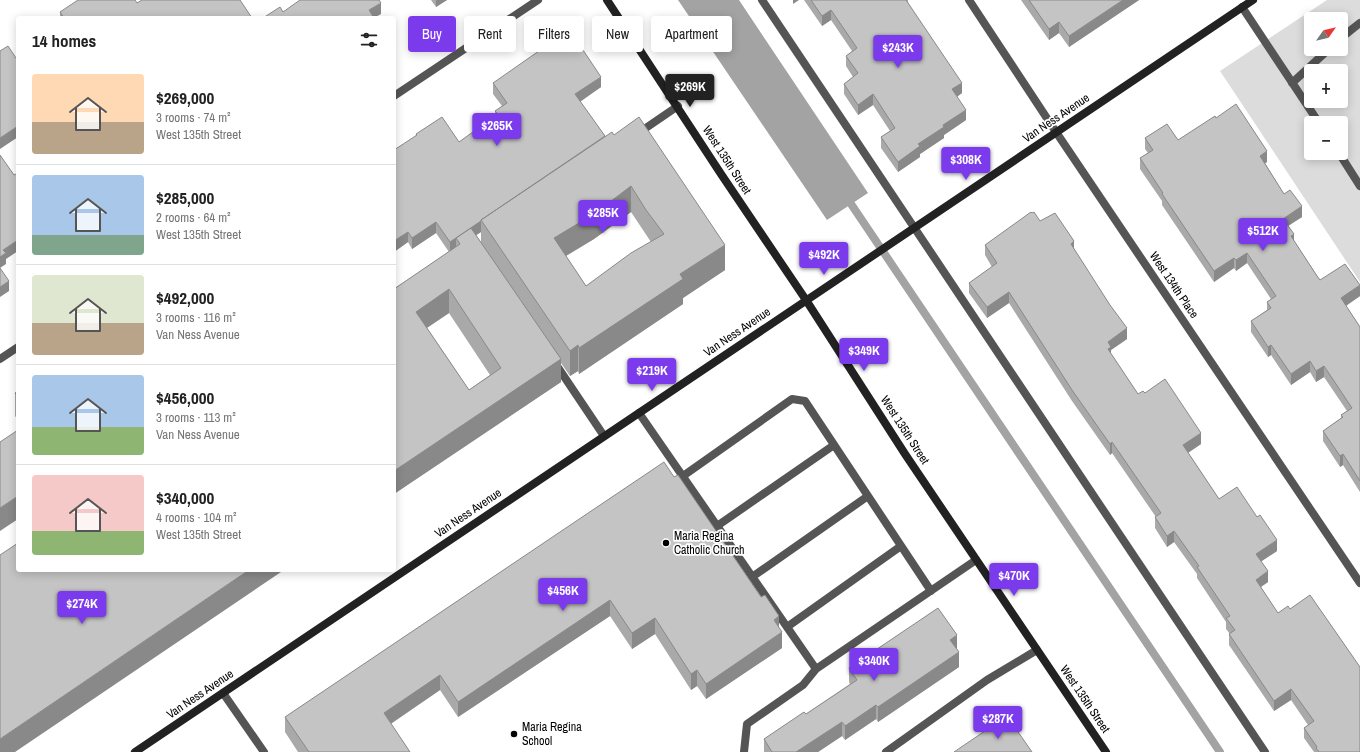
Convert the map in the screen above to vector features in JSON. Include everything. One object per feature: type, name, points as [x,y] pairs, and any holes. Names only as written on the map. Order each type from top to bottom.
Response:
[{"type":"main road","name":"West 135th Street","points":[[607,0],[806,300],[905,454],[1106,752]]},
{"type":"main road","name":"Van Ness Avenue","points":[[136,752],[1253,0]]},
{"type":"street","points":[[396,95],[538,0]]},
{"type":"street","points":[[762,0],[1265,752]]},
{"type":"street","name":"West 134th Place","points":[[969,0],[1056,132],[1360,583]]},
{"type":"street","points":[[1242,7],[1314,116]]},
{"type":"street","points":[[1348,32],[1360,23]]},
{"type":"street","points":[[1292,83],[1321,56]]},
{"type":"street","points":[[632,137],[678,106]]},
{"type":"street","points":[[1343,160],[1360,186]]},
{"type":"street","points":[[0,359],[16,348]]},
{"type":"street","points":[[552,359],[604,436]]},
{"type":"street","points":[[683,476],[792,399],[805,401],[932,591]]},
{"type":"street","points":[[639,413],[816,668]]},
{"type":"street","points":[[717,526],[834,445]]},
{"type":"street","points":[[752,577],[868,496]]},
{"type":"street","points":[[787,627],[902,546]]},
{"type":"street","points":[[744,752],[747,724],[802,685],[816,668],[976,560]]},
{"type":"street","points":[[886,752],[987,680],[1037,650]]},
{"type":"street","points":[[223,693],[264,752]]},
{"type":"shaded area","points":[[678,0],[739,0],[868,193],[827,220],[713,52],[732,52],[732,16],[689,16]]},
{"type":"shaded area","points":[[1327,0],[1360,0],[1360,282],[1220,71],[1304,15],[1304,56],[1348,56],[1348,12],[1309,12]]},
{"type":"building","points":[[78,0],[135,0],[137,3],[142,0],[240,0],[251,16],[63,16],[60,12]]},
{"type":"building","points":[[300,0],[379,0],[381,3],[369,10],[373,16],[266,16],[280,7],[283,12]]},
{"type":"building","points":[[811,0],[906,0],[962,83],[952,89],[966,110],[918,144],[920,146],[898,162],[881,137],[895,128],[873,94],[858,105],[844,84],[858,73],[846,56],[857,48],[831,10],[822,16]]},
{"type":"building","points":[[1029,0],[1123,0],[1069,36],[1059,22],[1049,29]]},
{"type":"building","points":[[8,46],[16,58],[16,127],[0,138],[0,51]]},
{"type":"building","points":[[537,52],[584,52],[601,77],[575,94],[605,136],[450,242],[436,222],[412,238],[408,232],[396,240],[396,149],[442,117],[459,142],[498,114],[495,111],[507,103],[493,83]]},
{"type":"building","points":[[1236,104],[1267,151],[1260,156],[1284,194],[1290,190],[1302,206],[1283,219],[1294,234],[1291,236],[1317,276],[1320,280],[1345,264],[1360,285],[1341,298],[1360,327],[1360,481],[1343,454],[1340,456],[1323,431],[1343,417],[1341,415],[1352,408],[1324,366],[1316,371],[1310,361],[1291,374],[1271,345],[1268,347],[1251,321],[1271,308],[1267,302],[1276,296],[1247,253],[1236,260],[1234,258],[1214,271],[1162,194],[1163,193],[1140,158],[1153,150],[1145,138],[1167,124],[1178,140],[1215,116],[1216,118]]},
{"type":"building","points":[[639,117],[725,245],[680,274],[683,279],[579,348],[578,345],[570,351],[481,220],[612,132],[614,135]],"holes":[[[631,186],[646,210],[664,234],[631,253],[586,286],[554,238],[594,214]]]},
{"type":"building","points":[[0,155],[14,175],[16,174],[16,241],[3,250],[6,253],[0,257]]},
{"type":"building","points":[[1031,212],[1034,212],[1040,221],[1055,213],[1074,241],[1071,244],[1110,305],[1127,328],[1108,342],[1111,347],[1108,349],[1138,394],[1143,391],[1145,393],[1165,379],[1201,433],[1183,445],[1219,499],[1237,487],[1257,517],[1260,515],[1277,540],[1256,554],[1268,571],[1256,580],[1278,613],[1288,606],[1290,609],[1310,595],[1360,667],[1360,752],[1319,752],[1304,728],[1314,721],[1291,689],[1274,701],[1229,634],[1235,630],[1226,618],[1230,616],[1197,567],[1199,566],[1174,531],[1167,536],[1155,517],[1161,513],[1112,442],[1110,444],[1072,390],[1009,292],[987,307],[969,283],[997,263],[985,245]]},
{"type":"building","points":[[471,228],[561,359],[396,470],[396,288],[460,244],[456,238]],"holes":[[[449,289],[501,368],[469,390],[416,312]]]},
{"type":"building","points":[[0,268],[9,281],[0,287]]},
{"type":"building","points":[[16,431],[16,497],[0,508],[0,442]]},
{"type":"building","points":[[664,462],[674,477],[678,475],[761,597],[765,595],[779,616],[774,620],[782,632],[706,684],[697,670],[691,674],[655,618],[632,633],[610,600],[458,702],[440,675],[384,713],[410,752],[309,752],[285,717]]},
{"type":"building","points":[[16,544],[16,572],[246,572],[0,739],[0,555]]},
{"type":"building","points":[[938,608],[957,635],[950,640],[959,652],[878,707],[876,705],[845,726],[842,722],[796,752],[772,752],[764,739],[804,712],[806,714],[857,680],[849,668]]},
{"type":"building","points":[[1007,716],[1032,752],[954,752]]},
{"type":"waterway","points":[[845,195],[1220,752]]},
{"type":"place","name":"Maria Regina Catholic Church","points":[[666,543]]},
{"type":"place","name":"Maria Regina School","points":[[514,734]]}]
